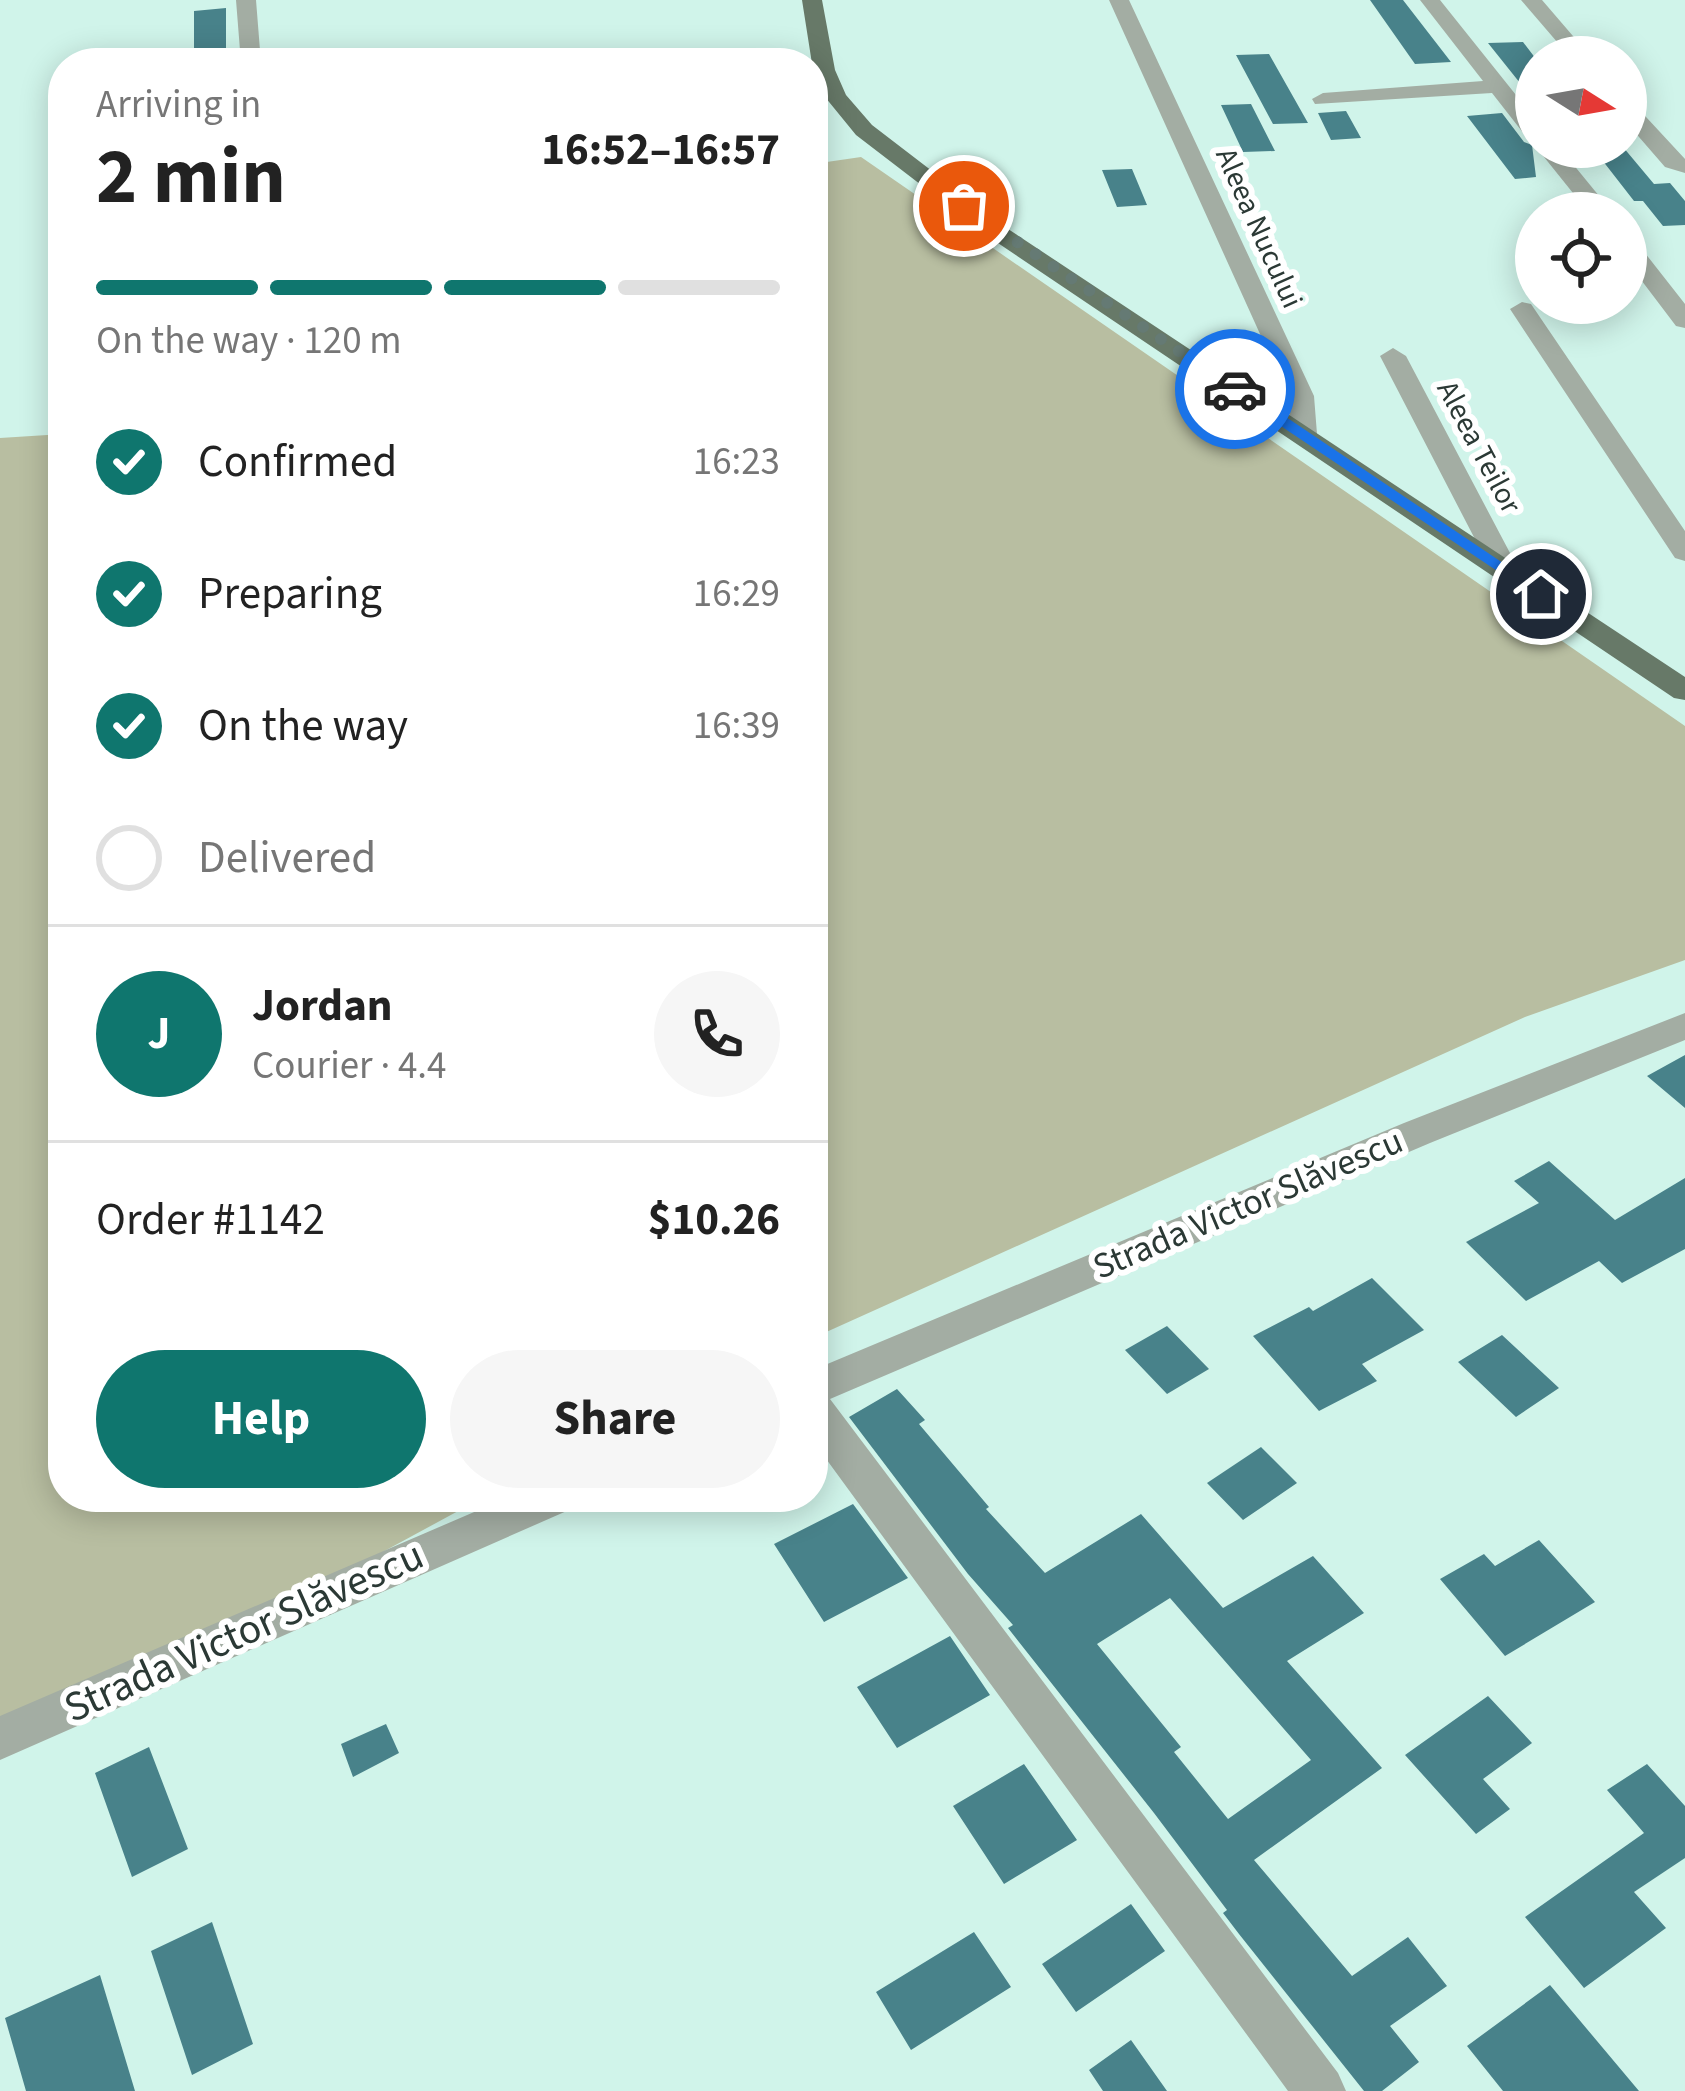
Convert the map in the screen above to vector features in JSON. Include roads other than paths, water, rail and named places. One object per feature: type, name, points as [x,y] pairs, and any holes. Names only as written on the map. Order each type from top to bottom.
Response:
[{"type":"main road","points":[[812,0],[820,48]]},
{"type":"main road","points":[[828,79],[836,98],[864,130],[997,232],[1685,691]]},
{"type":"street","points":[[246,0],[250,48]]},
{"type":"street","name":"Aleea Nucului","points":[[1119,0],[1146,50],[1300,396],[1304,434]]},
{"type":"street","points":[[1430,0],[1515,108]]},
{"type":"street","points":[[1531,0],[1563,36]]},
{"type":"street","points":[[1323,99],[1497,86]]},
{"type":"street","points":[[1647,133],[1672,162],[1685,166]]},
{"type":"street","points":[[1564,168],[1584,192]]},
{"type":"street","points":[[1647,271],[1685,321]]},
{"type":"street","points":[[1532,324],[1685,551]]},
{"type":"street","name":"Aleea Teilor","points":[[1394,356],[1505,570]]},
{"type":"street","name":"Strada Victor Slăvescu","points":[[828,1382],[1417,1133],[1685,1026]]},
{"type":"street","points":[[828,1429],[1320,2091]]},
{"type":"street","name":"Strada Victor Slăvescu","points":[[0,1738],[520,1512]]}]
